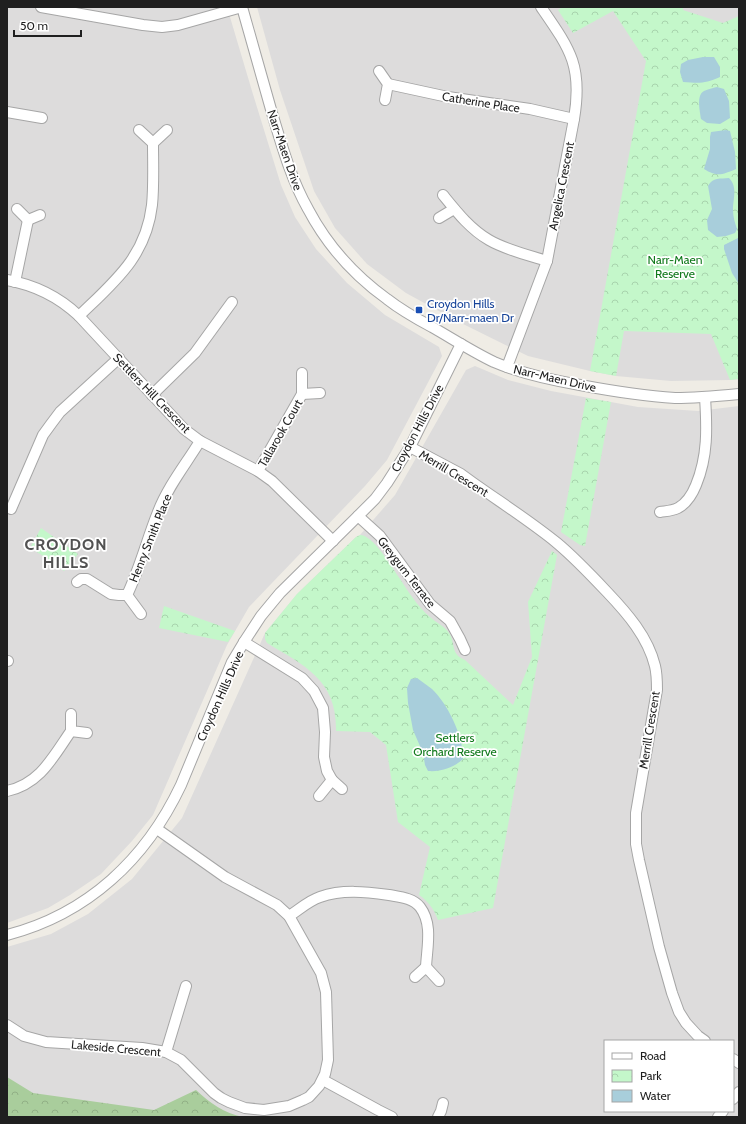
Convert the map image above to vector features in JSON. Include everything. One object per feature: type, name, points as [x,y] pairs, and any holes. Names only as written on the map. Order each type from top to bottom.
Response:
[{"type":"street","points":[[41,7],[162,27],[178,25],[242,7]]},
{"type":"street","name":"Narr-Maen Drive","points":[[242,7],[287,163],[300,195],[326,239],[346,263],[377,292],[416,318],[483,357],[507,367],[544,378],[627,393],[676,398],[739,394]]},
{"type":"street","name":"Angelica Crescent","points":[[507,367],[547,261],[574,119],[577,95],[577,76],[574,64],[567,47],[542,7]]},
{"type":"street","points":[[379,71],[388,84],[385,100]]},
{"type":"street","name":"Catherine Place","points":[[388,84],[448,97],[530,109],[574,119]]},
{"type":"street","points":[[7,112],[42,118]]},
{"type":"street","points":[[139,130],[153,143]]},
{"type":"street","points":[[79,316],[119,277],[133,259],[143,240],[152,203],[153,143],[167,130]]},
{"type":"street","points":[[443,195],[454,209],[476,231],[490,240],[506,248],[547,261]]},
{"type":"street","points":[[17,209],[28,220]]},
{"type":"street","points":[[439,218],[454,209]]},
{"type":"street","points":[[28,220],[40,215]]},
{"type":"street","points":[[11,281],[28,220]]},
{"type":"street","name":"Settlers Hill Crescent","points":[[11,281],[33,287],[53,295],[70,307],[184,429],[200,441],[258,471],[272,480],[333,541]]},
{"type":"street","points":[[152,395],[195,353],[232,302]]},
{"type":"street","name":"Croydon Hills Drive","points":[[7,935],[45,922],[90,897],[130,863],[140,851],[166,815],[179,790],[232,662],[244,642],[261,616],[280,593],[375,499],[387,483],[410,447],[461,344]]},
{"type":"street","points":[[11,509],[43,435],[66,406],[118,358]]},
{"type":"street","name":"Tallarook Court","points":[[258,471],[302,394],[302,373]]},
{"type":"street","name":"Tallarook Court","points":[[302,394],[320,393]]},
{"type":"street","points":[[660,512],[673,510],[683,504],[692,495],[699,478],[703,467],[707,444],[705,397]]},
{"type":"street","name":"Henry Smith Place","points":[[127,595],[133,583],[158,512],[165,497],[200,441]]},
{"type":"street","name":"Merrill Crescent","points":[[410,447],[461,474],[558,544],[589,573],[622,608],[636,626],[647,647],[655,665],[657,690],[636,813],[636,837],[639,860],[674,999],[679,1012],[686,1023],[704,1040]]},
{"type":"street","name":"Greygum Terrace","points":[[358,516],[380,536],[430,604],[450,621],[465,650]]},
{"type":"street","name":"Henry Smith Place","points":[[77,582],[81,579],[87,579],[111,594],[127,595]]},
{"type":"street","name":"Henry Smith Place","points":[[127,595],[141,614]]},
{"type":"street","points":[[244,642],[302,678],[314,691],[323,708],[325,732],[324,757],[327,771],[332,780],[342,789]]},
{"type":"street","points":[[7,791],[29,783],[41,773],[71,731],[71,714]]},
{"type":"street","points":[[71,731],[87,733]]},
{"type":"street","points":[[319,796],[332,780]]},
{"type":"street","name":"Lakeside Crescent","points":[[7,1025],[24,1036],[46,1042],[142,1048],[166,1052],[181,1060],[221,1098],[237,1106],[250,1109],[275,1109],[296,1104],[309,1096],[319,1086],[323,1080],[328,1060],[327,1005],[325,987],[321,973],[289,916],[277,905],[226,877],[157,828]]},
{"type":"street","points":[[289,916],[312,900],[341,892],[368,892],[406,898],[415,902],[420,907],[429,927],[426,966],[415,976]]},
{"type":"street","points":[[426,966],[439,981]]},
{"type":"street","points":[[166,1052],[186,986]]},
{"type":"street","points":[[323,1080],[392,1117]]},
{"type":"street","points":[[438,1117],[443,1103]]},
{"type":"shaded area","points":[[7,7],[227,7],[281,185],[295,217],[316,249],[347,283],[385,315],[439,347],[442,356],[387,460],[365,486],[249,607],[227,645],[153,815],[132,841],[101,874],[48,908],[7,923]]},
{"type":"shaded area","points":[[257,7],[739,7],[739,379],[671,381],[616,376],[528,356],[459,322],[406,293],[367,264],[335,228],[314,191],[280,90]]},
{"type":"shaded area","points":[[475,366],[508,380],[551,391],[638,407],[698,411],[739,406],[739,1117],[7,1117],[7,947],[51,934],[88,914],[132,879],[182,818],[265,633],[297,594],[356,537],[360,535],[395,495],[466,370]]},
{"type":"green space","name":"Narr-Maen Reserve","points":[[563,7],[683,7],[683,10],[723,23],[739,16],[739,379],[730,380],[711,334],[624,331],[616,376],[590,371],[646,61],[613,11],[573,33],[558,10]]},
{"type":"green space","points":[[586,398],[611,402],[585,546],[580,545],[561,532]]},
{"type":"green space","points":[[41,528],[78,554],[64,571],[50,560],[30,548]]},
{"type":"green space","name":"Settlers Orchard Reserve","points":[[360,535],[365,536],[376,545],[409,593],[425,613],[443,626],[451,637],[457,655],[465,660],[513,705],[532,657],[528,602],[552,551],[557,555],[493,908],[438,920],[435,912],[419,895],[430,847],[398,822],[386,745],[370,732],[336,731],[335,714],[331,699],[325,687],[316,676],[306,668],[267,643],[265,639],[265,633],[297,594],[356,537]]},
{"type":"green space","points":[[164,606],[235,631],[228,642],[159,628]]},
{"type":"green space","points":[[7,1077],[33,1093],[154,1110],[196,1090],[218,1107],[243,1117],[7,1117]]},
{"type":"water","points":[[703,57],[714,57],[720,67],[720,77],[710,81],[693,83],[683,82],[680,72],[681,64],[688,60]]},
{"type":"water","points":[[717,87],[724,89],[729,101],[730,118],[720,124],[707,123],[701,119],[699,104],[700,96],[704,91]]},
{"type":"water","points":[[726,130],[730,131],[735,152],[736,169],[723,174],[716,174],[704,169],[710,149],[711,132]]},
{"type":"water","points":[[729,178],[734,189],[733,213],[737,229],[735,233],[717,237],[708,230],[707,220],[712,209],[708,186],[714,180]]},
{"type":"water","points":[[738,238],[739,284],[732,273],[724,249],[724,245]]},
{"type":"water","points":[[417,678],[432,689],[444,703],[454,722],[461,741],[463,759],[447,769],[428,771],[425,765],[423,753],[413,730],[407,688],[411,679]]},
{"type":"place","name":"Croydon Hills Dr/Narr-maen Dr","points":[[419,310]]},
{"type":"district","name":"CROYDON HILLS","points":[[66,553]]}]
